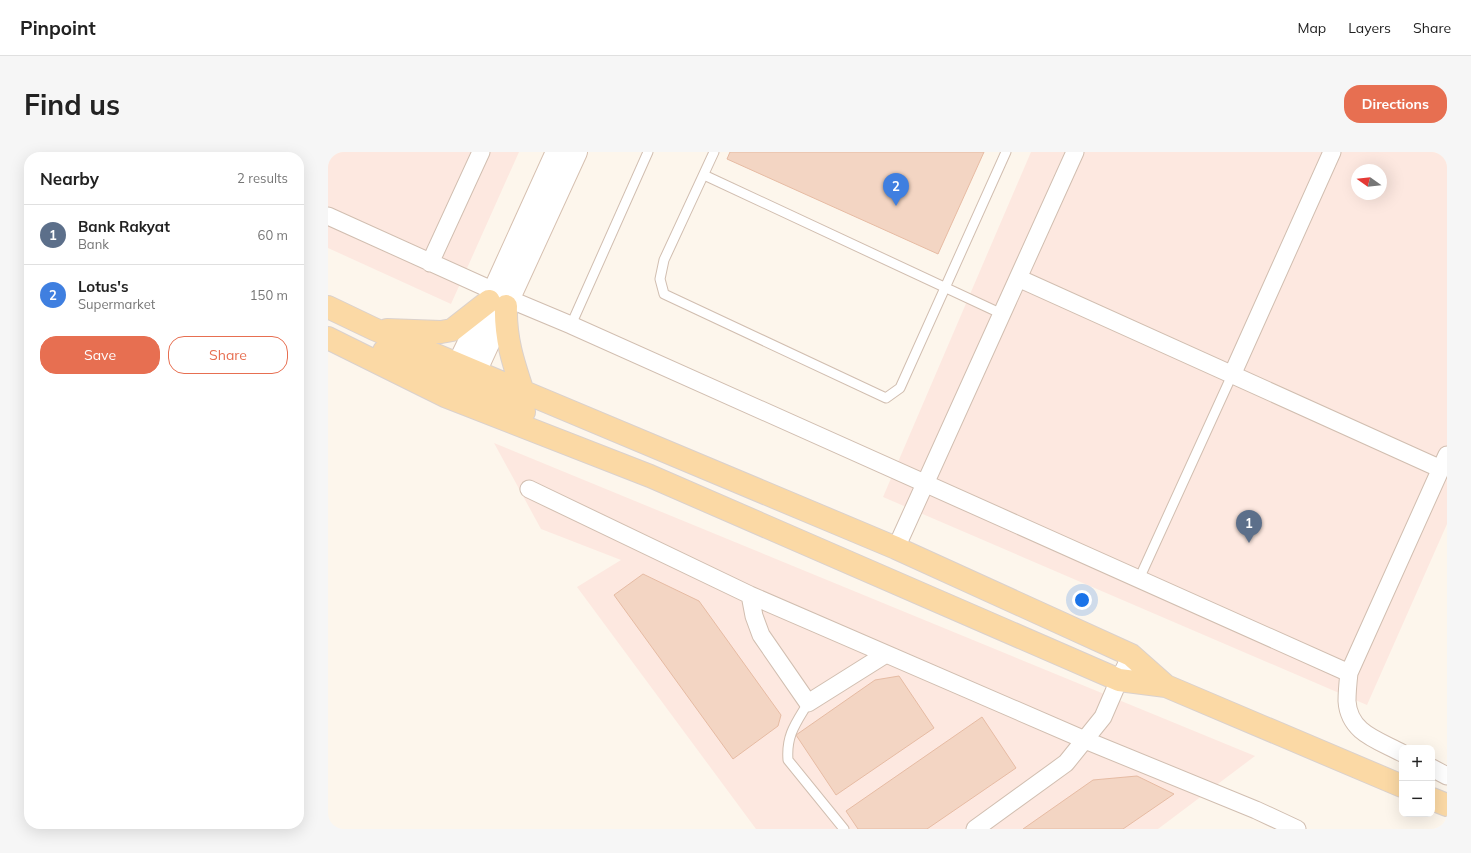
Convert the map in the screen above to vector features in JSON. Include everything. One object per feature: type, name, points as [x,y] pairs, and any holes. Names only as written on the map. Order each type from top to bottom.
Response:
[{"type":"main road","points":[[374,329],[441,332],[452,330],[499,299],[506,320],[510,351],[523,392]]},
{"type":"main road","points":[[328,307],[466,373],[650,476]]},
{"type":"main road","points":[[328,329],[523,392],[896,548],[1131,655],[1166,686]]},
{"type":"main road","points":[[328,338],[445,396],[650,476],[1119,680],[1166,686],[1399,785]]},
{"type":"main road","points":[[1435,800],[1447,805]]},
{"type":"street","points":[[430,263],[481,152]]},
{"type":"street","points":[[466,373],[499,299],[557,152]]},
{"type":"street","points":[[499,299],[576,152]]},
{"type":"street","points":[[896,548],[1075,152]]},
{"type":"street","points":[[1232,375],[1332,152]]},
{"type":"street","points":[[328,216],[430,263],[499,299],[571,325],[1349,673]]},
{"type":"street","points":[[1018,278],[1232,375],[1444,462],[1349,673],[1347,702],[1352,721],[1361,732],[1399,751]]},
{"type":"street","points":[[529,489],[750,595],[1085,740],[1256,810],[1297,829]]},
{"type":"street","points":[[750,595],[754,616],[761,635],[808,702],[886,654]]},
{"type":"street","points":[[975,829],[1066,763],[1103,717],[1131,655]]},
{"type":"street","points":[[1435,770],[1447,776]]},
{"type":"lane","points":[[571,325],[648,152]]},
{"type":"lane","points":[[714,152],[664,260],[660,278],[664,294],[886,398],[900,388],[1006,152]]},
{"type":"lane","points":[[704,175],[1002,314]]},
{"type":"lane","points":[[1139,579],[1232,375]]},
{"type":"lane","points":[[808,702],[788,738],[788,760],[844,829]]},
{"type":"shaded area","points":[[328,152],[519,152],[451,304],[328,248]]},
{"type":"shaded area","points":[[1031,152],[1447,152],[1447,524],[1367,705],[883,497]]},
{"type":"shaded area","points":[[494,443],[1255,756],[1158,829],[756,829],[577,587],[621,560],[541,529]]},
{"type":"building","points":[[730,152],[984,152],[938,254],[727,159]]},
{"type":"building","points":[[643,574],[699,601],[781,715],[778,726],[733,759],[614,595]]},
{"type":"building","points":[[899,676],[934,728],[836,795],[796,735],[875,680]]},
{"type":"building","points":[[982,717],[1016,768],[927,829],[858,829],[846,811]]},
{"type":"building","points":[[1137,776],[1174,794],[1123,829],[1023,829],[1093,780]]},
{"type":"place","name":"Lotus's","points":[[896,206]]},
{"type":"place","name":"Bank Rakyat","points":[[1249,543]]}]
